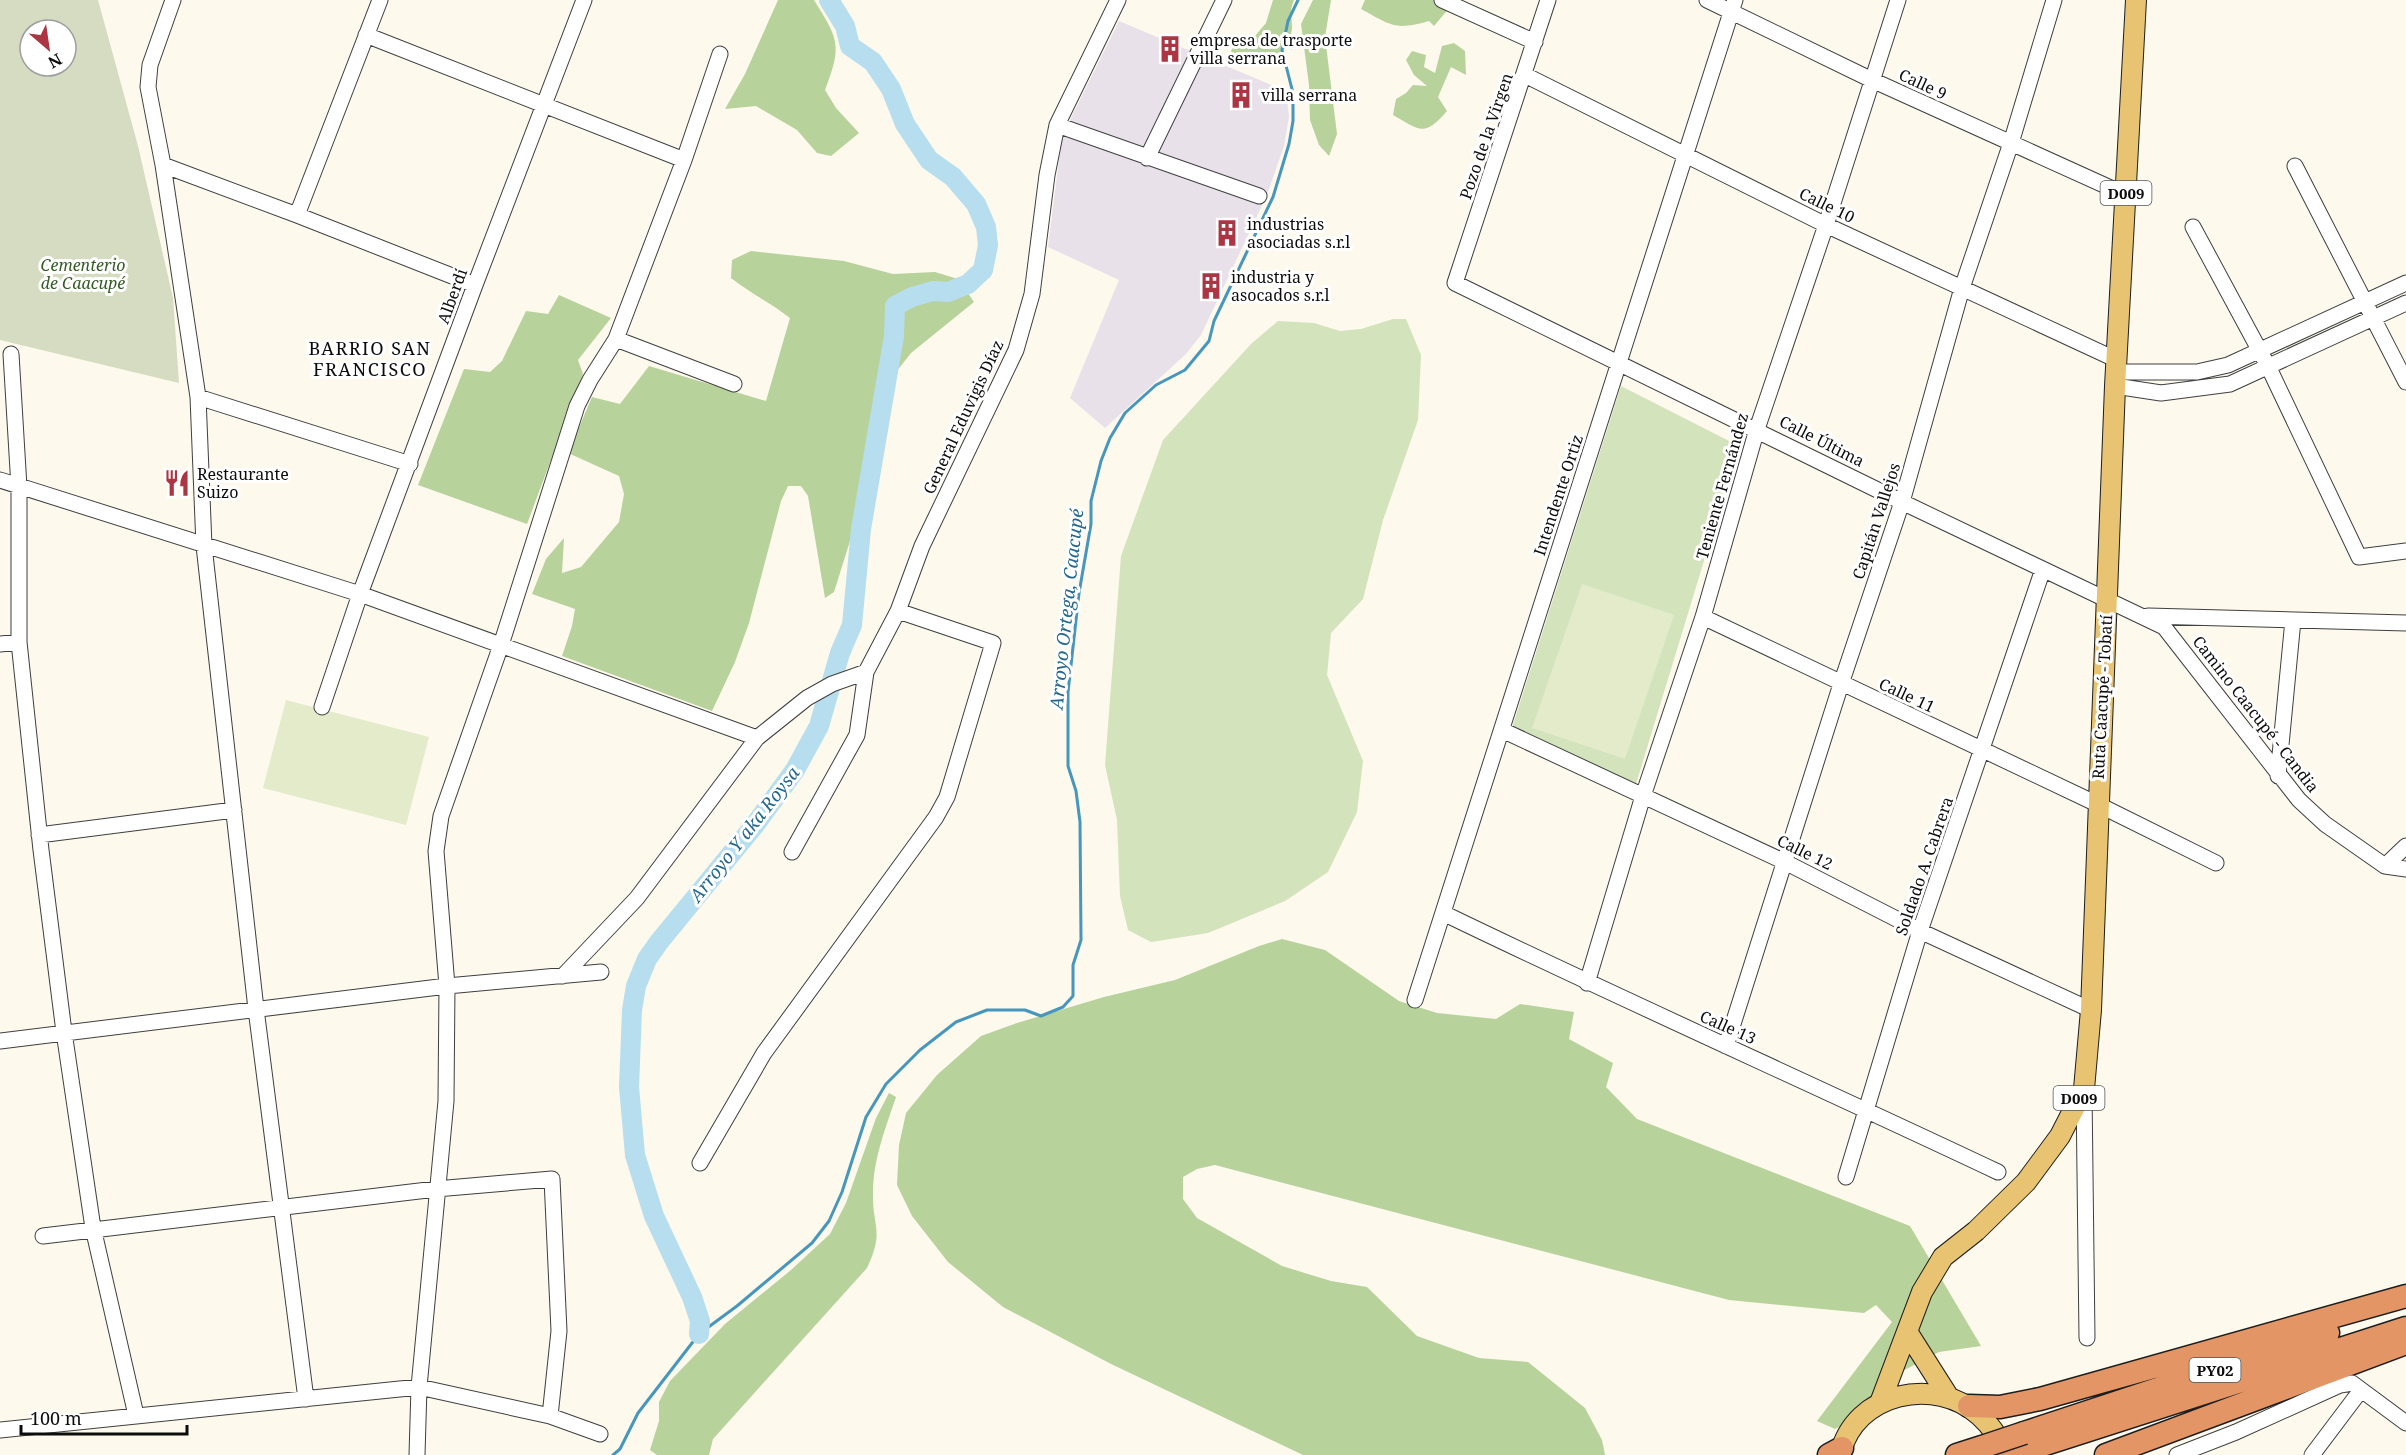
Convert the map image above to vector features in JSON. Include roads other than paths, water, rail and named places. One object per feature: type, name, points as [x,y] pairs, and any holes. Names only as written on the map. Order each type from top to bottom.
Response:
[{"type":"highway","points":[[1969,1406],[2000,1407],[2040,1399],[2406,1296]]},
{"type":"highway","name":"PY02","points":[[2022,1445],[2406,1307]]},
{"type":"highway","name":"PY02","points":[[1957,1455],[1982,1447],[2022,1445],[2406,1328]]},
{"type":"highway","points":[[2106,1455],[2406,1343]]},
{"type":"main road","name":"Ruta Caacupé - Tobatí","points":[[1880,1403],[1922,1292],[1943,1257],[1976,1231],[2026,1182],[2060,1136],[2084,1085],[2091,1010],[2097,804],[2116,372],[2136,0]]},
{"type":"main road","points":[[1908,1333],[1948,1396]]},
{"type":"main road","name":"D009","points":[[1837,1453],[1850,1431],[1863,1416],[1880,1403],[1913,1392],[1948,1396],[1969,1406],[1990,1426],[2004,1455]]},
{"type":"street","points":[[173,0],[150,64],[148,87],[163,165],[198,397],[204,546],[256,1009],[306,1399]]},
{"type":"street","points":[[297,215],[380,0]]},
{"type":"street","name":"Alberdi","points":[[322,707],[360,594],[584,0]]},
{"type":"street","name":"General Eduvigis Díaz","points":[[792,852],[857,735],[866,672],[898,611],[922,546],[1016,350],[1032,294],[1047,175],[1057,125],[1118,0]]},
{"type":"street","points":[[1147,158],[1224,0]]},
{"type":"street","points":[[1442,0],[1535,42]]},
{"type":"street","name":"Pozo de la Virgen","points":[[1455,283],[1548,0]]},
{"type":"street","name":"Calle 9","points":[[1707,0],[1733,6],[1872,80],[2126,195]]},
{"type":"street","name":"Teniente Fernández","points":[[1587,983],[1643,796],[1703,617],[1757,429],[1826,225],[1898,0]]},
{"type":"street","name":"Capitán Vallejos","points":[[1726,1046],[1841,684],[1902,502],[1962,288],[2011,143],[2054,2]]},
{"type":"street","name":"Intendente Ortiz","points":[[1415,1000],[1733,6]]},
{"type":"street","points":[[366,34],[684,160]]},
{"type":"street","points":[[417,1455],[418,1388],[446,1101],[447,986],[436,851],[441,816],[501,645],[577,406],[590,380],[616,339],[684,160],[720,54]]},
{"type":"street","name":"Calle 10","points":[[1525,75],[1826,225],[1962,288],[2116,372]]},
{"type":"street","points":[[1057,125],[1259,196]]},
{"type":"street","points":[[163,165],[475,285]]},
{"type":"street","points":[[2295,166],[2406,382]]},
{"type":"street","points":[[2193,228],[2269,368],[2359,557],[2406,551]]},
{"type":"street","name":"Calle Última","points":[[1455,283],[2107,600]]},
{"type":"street","points":[[2116,372],[2211,370],[2260,351],[2406,283]]},
{"type":"street","points":[[2116,372],[2161,393],[2219,387],[2269,368],[2406,303]]},
{"type":"street","points":[[616,339],[734,384]]},
{"type":"street","points":[[11,354],[19,487],[19,642],[39,834],[64,1032],[93,1228],[136,1415]]},
{"type":"street","points":[[198,397],[410,464]]},
{"type":"street","points":[[0,480],[360,594],[757,738]]},
{"type":"street","name":"Soldado A. Cabrera","points":[[1846,1177],[1920,931],[2043,570]]},
{"type":"street","name":"Camino Caacupé - Candia","points":[[2107,600],[2164,627],[2278,776],[2325,824],[2385,866],[2406,869]]},
{"type":"street","points":[[700,1163],[764,1053],[936,817],[947,797],[993,643],[898,611]]},
{"type":"street","points":[[2140,615],[2406,623]]},
{"type":"street","name":"Calle 11","points":[[1703,617],[2216,863]]},
{"type":"street","points":[[2278,776],[2293,620]]},
{"type":"street","points":[[0,644],[19,642]]},
{"type":"street","points":[[563,976],[637,898],[757,738],[807,698],[832,684],[866,672]]},
{"type":"street","name":"Calle 12","points":[[1502,730],[1785,862],[1920,931],[2091,1010]]},
{"type":"street","points":[[39,834],[234,810]]},
{"type":"street","points":[[2385,866],[2406,846]]},
{"type":"street","name":"Calle 13","points":[[1443,913],[1587,983],[1998,1172]]},
{"type":"street","points":[[0,1041],[447,986],[601,972]]},
{"type":"street","points":[[2084,1085],[2087,1338]]},
{"type":"street","points":[[43,1236],[281,1206],[552,1179],[559,1331],[550,1416]]},
{"type":"street","points":[[2177,1455],[2236,1432],[2340,1385],[2352,1383],[2406,1423]]},
{"type":"street","points":[[0,1430],[418,1388],[550,1416],[600,1434]]},
{"type":"street","points":[[2312,1455],[2361,1390]]},
{"type":"waterway","name":"Arroyo Y aka Roysa","points":[[699,1334],[700,1321],[692,1297],[654,1216],[635,1155],[629,1087],[632,1010],[636,986],[647,959],[754,826],[795,770],[819,726],[840,653],[852,625],[861,529],[894,336],[895,306],[912,297],[933,291],[948,292],[968,284],[983,270],[988,245],[986,227],[976,204],[953,177],[929,160],[905,124],[891,89],[873,62],[850,46],[845,26],[829,0]]},
{"type":"waterway","name":"Arroyo Ortega, Caacupé","points":[[613,1455],[620,1449],[638,1413],[699,1334],[737,1306],[812,1243],[829,1221],[842,1192],[866,1117],[886,1084],[920,1050],[956,1022],[987,1010],[1025,1010],[1041,1016],[1063,1007],[1073,996],[1073,965],[1081,940],[1080,822],[1076,791],[1068,766],[1068,692],[1079,593],[1091,524],[1091,501],[1101,461],[1110,438],[1125,413],[1156,385],[1185,370],[1209,341],[1214,321],[1273,197],[1289,144],[1293,121],[1293,93],[1282,50],[1288,21],[1298,0]]},
{"type":"place","name":"empresa de trasporte villa serrana","points":[[1170,49]]},
{"type":"place","name":"villa serrana","points":[[1241,95]]},
{"type":"place","name":"industrias asociadas s.r.l","points":[[1227,233]]},
{"type":"place","name":"industria y asocados s.r.l","points":[[1211,286]]},
{"type":"place","name":"Restaurante Suizo","points":[[177,483]]},
{"type":"district","name":"BARRIO SAN FRANCISCO","points":[[370,358]]},
{"type":"park label","name":"Cementerio de Caacupé","points":[[83,274]]}]
